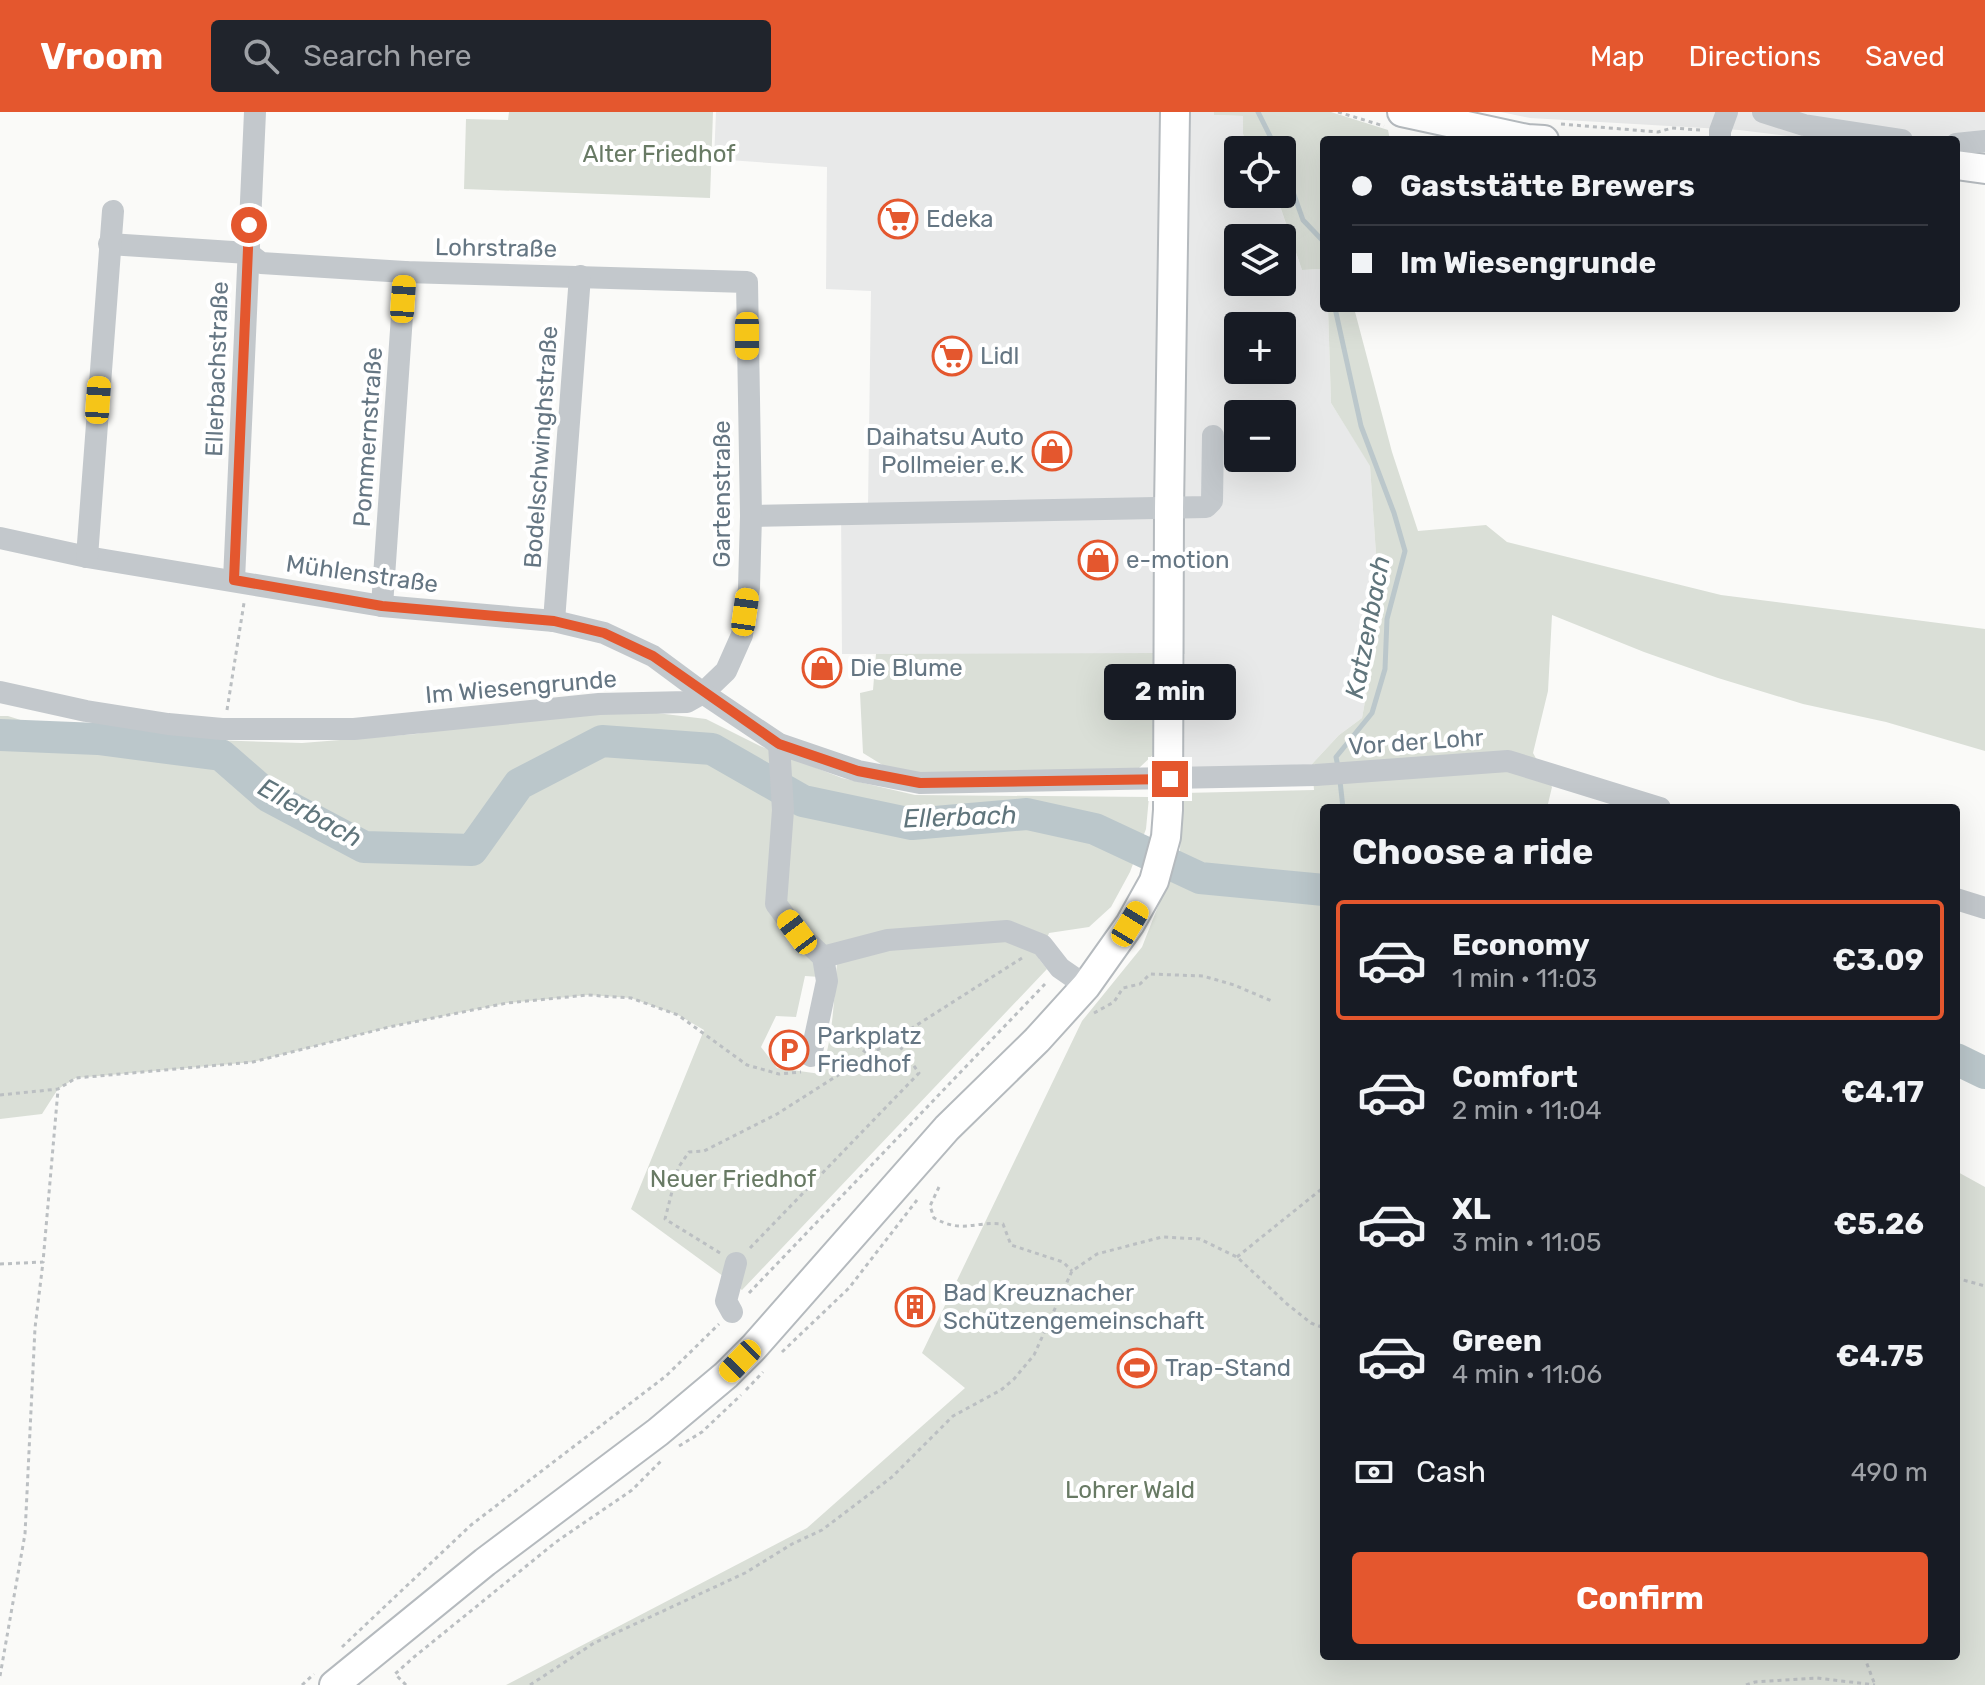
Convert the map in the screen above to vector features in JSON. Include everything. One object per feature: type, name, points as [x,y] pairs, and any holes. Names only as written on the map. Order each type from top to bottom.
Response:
[{"type":"main road","points":[[334,1685],[485,1562],[582,1492],[726,1375],[947,1128],[1086,986],[1130,924],[1154,881],[1166,837],[1170,779],[1169,509],[1175,112]]},
{"type":"main road","points":[[1402,112],[1498,133],[1550,132]]},
{"type":"main road","points":[[1960,166],[1985,169]]},
{"type":"street","name":"Ellerbachstraße","points":[[242,582],[248,253],[255,112]]},
{"type":"street","points":[[1763,112],[1804,125],[1876,136]]},
{"type":"street","points":[[1960,144],[1985,141]]},
{"type":"street","points":[[87,557],[113,211]]},
{"type":"street","name":"Lohrstraße","points":[[109,244],[248,253],[261,263],[405,272],[747,282]]},
{"type":"street","name":"Pommernstraße","points":[[382,606],[405,272]]},
{"type":"street","name":"Bodelschwinghstraße","points":[[554,621],[580,276]]},
{"type":"street","name":"Gartenstraße","points":[[703,693],[726,671],[742,635],[749,588],[751,516],[747,282]]},
{"type":"street","points":[[751,516],[957,510],[1169,509],[1210,505],[1213,436]]},
{"type":"street","name":"Mühlenstraße","points":[[0,538],[87,557],[382,606],[554,621],[604,633],[653,656],[703,693]]},
{"type":"street","name":"Im Wiesengrunde","points":[[0,692],[86,711],[222,729],[354,729],[599,704],[687,702],[703,693]]},
{"type":"street","points":[[703,693],[779,744],[858,771],[920,783],[1170,779]]},
{"type":"street","points":[[779,744],[783,810],[776,904],[797,932],[823,957],[827,981],[811,1056]]},
{"type":"street","name":"Vor der Lohr","points":[[1170,779],[1373,773],[1508,761],[1647,804]]},
{"type":"street","points":[[1960,900],[1985,908]]},
{"type":"street","points":[[823,957],[888,940],[1007,931],[1042,945],[1060,968],[1086,986]]},
{"type":"street","points":[[732,1312],[726,1301],[736,1263]]},
{"type":"path","points":[[1550,132],[1658,132],[1672,128],[1722,128]]},
{"type":"path","points":[[222,729],[242,582]]},
{"type":"path","points":[[894,1038],[919,1073],[736,1263],[665,1219],[678,1168],[689,1152],[704,1151],[777,1114],[894,1038],[1042,945]]},
{"type":"path","points":[[1057,1019],[1097,1012],[1114,1002],[1123,988],[1140,984],[1150,974],[1203,976],[1274,1002]]},
{"type":"path","points":[[0,1095],[58,1089],[76,1078],[253,1062],[389,1027],[507,1003],[588,995],[631,998],[678,1015],[747,1065],[779,1074],[803,1072],[811,1056]]},
{"type":"path","points":[[832,1025],[869,1055]]},
{"type":"path","points":[[0,1676],[25,1534],[35,1328],[58,1089]]},
{"type":"path","points":[[939,1187],[930,1206],[934,1218],[951,1227],[1003,1224],[1011,1245],[1063,1262],[1072,1271]]},
{"type":"path","points":[[1237,1257],[1320,1190]]},
{"type":"path","points":[[530,1685],[594,1643],[745,1573],[792,1544],[822,1530],[892,1477],[953,1416],[1001,1390],[1014,1379],[1034,1355],[1072,1271],[1097,1254],[1162,1237],[1200,1239],[1237,1257],[1287,1304],[1320,1326]]},
{"type":"path","points":[[0,1264],[43,1262]]},
{"type":"path","points":[[1960,1279],[1985,1286]]},
{"type":"path","points":[[1746,1685],[1817,1678],[1875,1685],[1866,1660]]},
{"type":"shaded area","points":[[716,112],[1214,112],[1214,115],[1243,116],[1244,136],[1224,136],[1224,208],[1280,208],[1286,224],[1224,224],[1224,296],[1296,296],[1296,253],[1302,270],[1320,269],[1320,312],[1328,312],[1331,403],[1370,465],[1376,604],[1371,635],[1371,668],[1362,718],[1339,735],[1312,764],[1183,770],[1185,654],[842,654],[841,505],[868,505],[871,291],[826,289],[827,167],[714,159]]},
{"type":"shaded area","points":[[1501,112],[1985,112],[1985,158],[1960,154],[1960,136],[1788,136],[1739,130],[1530,118]]},
{"type":"green space","name":"Alter Friedhof","points":[[509,112],[713,112],[710,198],[464,189],[466,119],[508,120]]},
{"type":"green space","points":[[1214,112],[1331,112],[1388,130],[1389,136],[1320,136],[1320,269],[1302,270],[1296,253],[1296,224],[1286,224],[1280,208],[1296,208],[1296,136],[1244,136],[1243,116],[1214,115]]},
{"type":"green space","name":"Lohrer Wald","points":[[1328,312],[1355,312],[1392,452],[1418,531],[1486,525],[1507,542],[1721,595],[1985,629],[1985,751],[1886,722],[1803,704],[1718,678],[1552,615],[1548,691],[1533,753],[1552,787],[1548,804],[1320,804],[1320,1660],[1960,1660],[1960,1173],[1985,1187],[1985,1685],[506,1685],[807,1528],[965,1388],[922,1353],[1082,1021],[1142,947],[1180,850],[1183,793],[1314,790],[1312,764],[1339,735],[1362,718],[1371,668],[1371,635],[1376,604],[1370,466],[1331,403]]},
{"type":"green space","points":[[1157,653],[1156,752],[1139,768],[929,774],[889,769],[863,753],[860,693],[873,690],[876,654]]},
{"type":"green space","name":"Neuer Friedhof","points":[[548,708],[640,711],[706,719],[760,746],[842,778],[915,795],[1149,797],[1146,829],[1130,872],[1111,907],[1089,927],[1049,933],[1039,959],[1047,969],[742,1290],[631,1209],[704,1030],[678,1015],[631,998],[588,995],[507,1003],[389,1027],[253,1062],[76,1078],[58,1089],[42,1114],[0,1119],[0,716],[52,730],[148,738],[302,743],[416,734]],"holes":[[[837,962],[831,1032],[821,1074],[777,1068],[761,1047],[776,1016],[796,1017],[805,976],[820,977]]]},
{"type":"waterway","name":"Katzenbach","points":[[1258,112],[1270,136]]},
{"type":"waterway","name":"Katzenbach","points":[[1296,200],[1303,220],[1320,238]]},
{"type":"waterway","name":"Katzenbach","points":[[1336,312],[1361,426],[1405,551],[1387,619],[1385,669],[1372,713],[1336,757],[1338,767]]},
{"type":"waterway","name":"Ellerbach","points":[[0,735],[98,739],[221,755],[268,796],[364,847],[472,850],[519,784],[602,741],[712,749],[803,801],[912,824],[1027,814],[1095,829],[1200,878],[1320,890]]},
{"type":"waterway","name":"Katzenbach","points":[[1340,781],[1343,804]]},
{"type":"waterway","name":"Ellerbach","points":[[1960,1061],[1985,1073]]},
{"type":"place","name":"Edeka","points":[[898,219]]},
{"type":"place","name":"Lidl","points":[[952,356]]},
{"type":"place","name":"Daihatsu Auto Pollmeier e.K","points":[[1052,451]]},
{"type":"place","name":"e-motion","points":[[1098,560]]},
{"type":"place","name":"Die Blume","points":[[822,668]]},
{"type":"place","name":"Parkplatz Friedhof","points":[[789,1050]]},
{"type":"place","name":"Bad Kreuznacher Schützengemeinschaft","points":[[915,1307]]},
{"type":"place","name":"Trap-Stand","points":[[1137,1368]]},
{"type":"route","points":[[249,225],[234,580],[382,606],[554,621],[604,633],[653,656],[779,744],[858,771],[920,783],[1170,779]]}]
